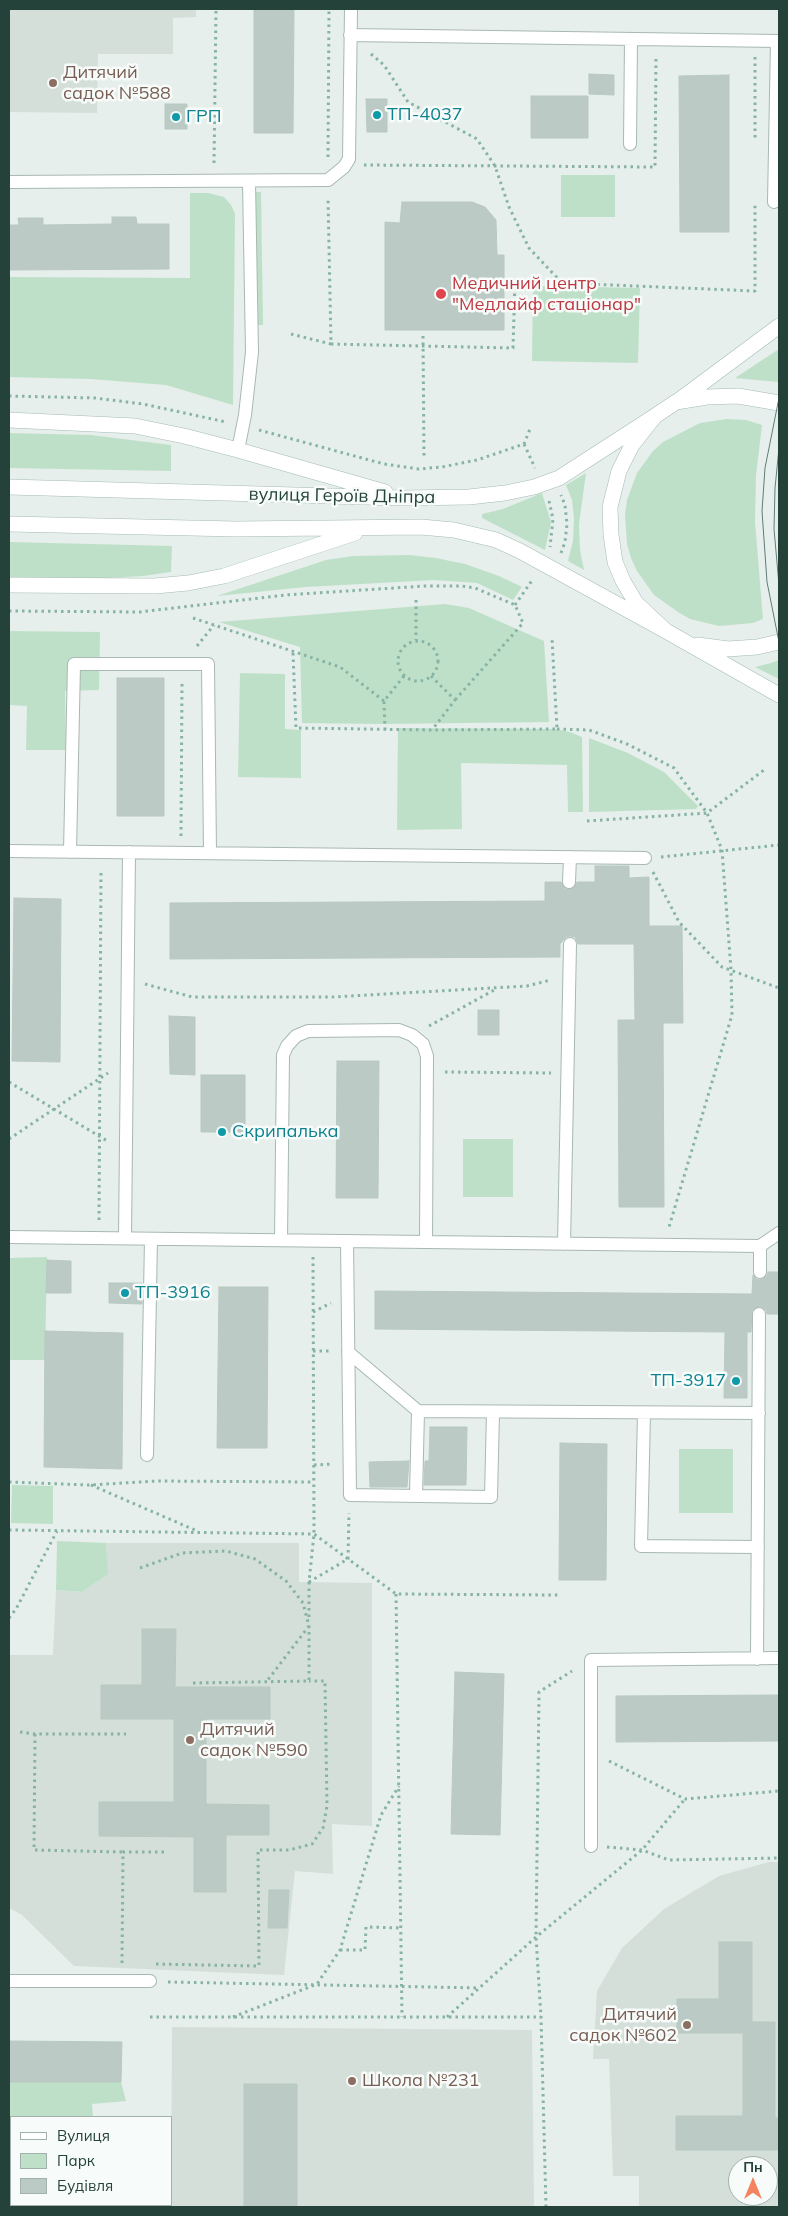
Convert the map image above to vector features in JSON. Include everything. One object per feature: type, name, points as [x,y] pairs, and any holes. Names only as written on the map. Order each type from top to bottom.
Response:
[{"type":"main road","points":[[676,402],[779,326]]},
{"type":"main road","points":[[676,402],[707,397],[738,396],[779,403]]},
{"type":"main road","name":"вулиця Героїв Дніпра","points":[[9,488],[403,498],[470,497],[505,493],[559,478],[676,402]]},
{"type":"main road","points":[[655,416],[632,445],[619,471],[610,507],[611,535],[615,562],[623,582],[636,603],[666,631],[779,695]]},
{"type":"main road","points":[[9,420],[135,426],[238,450],[403,498]]},
{"type":"main road","name":"вулиця Героїв Дніпра","points":[[9,524],[236,529],[374,528],[454,530],[496,540],[543,562],[666,631]]},
{"type":"main road","name":"вулиця Героїв Дніпра","points":[[9,585],[155,586],[188,583],[224,576],[324,542],[374,528]]},
{"type":"main road","points":[[689,644],[728,649],[757,647],[779,642]]},
{"type":"lane","points":[[9,182],[249,182],[328,180],[344,167],[349,158],[351,9]]},
{"type":"lane","points":[[350,36],[778,41],[774,202]]},
{"type":"lane","points":[[630,144],[631,39]]},
{"type":"lane","points":[[238,450],[243,426],[252,352],[249,182]]},
{"type":"lane","points":[[70,852],[74,664],[208,664],[210,853]]},
{"type":"lane","points":[[9,851],[645,858]]},
{"type":"lane","points":[[125,1238],[129,852]]},
{"type":"lane","points":[[569,882],[570,858]]},
{"type":"lane","points":[[564,1244],[570,944]]},
{"type":"lane","points":[[281,1240],[283,1055],[288,1046],[296,1036],[308,1031],[400,1030],[412,1035],[423,1044],[427,1056],[426,1242]]},
{"type":"lane","points":[[9,1237],[760,1246],[779,1233]]},
{"type":"lane","points":[[147,1455],[151,1239]]},
{"type":"lane","points":[[347,1241],[350,1495],[491,1497],[493,1412]]},
{"type":"lane","points":[[760,1246],[760,1272]]},
{"type":"lane","points":[[757,1659],[759,1314]]},
{"type":"lane","points":[[348,1352],[418,1411],[759,1413]]},
{"type":"lane","points":[[416,1496],[418,1411]]},
{"type":"lane","points":[[644,1413],[641,1546],[758,1547]]},
{"type":"lane","points":[[591,1846],[591,1660],[779,1658]]},
{"type":"lane","points":[[9,1981],[150,1981]]},
{"type":"path","points":[[214,170],[216,9]]},
{"type":"path","points":[[330,9],[328,180],[331,344]]},
{"type":"path","points":[[329,35],[350,36],[384,65],[408,102],[477,139],[495,166],[509,207],[529,248],[562,283]]},
{"type":"path","points":[[361,165],[655,167],[656,50]]},
{"type":"path","points":[[291,334],[331,344],[513,348],[515,281],[755,291]]},
{"type":"path","points":[[423,336],[424,457]]},
{"type":"path","points":[[9,396],[95,398],[143,404],[198,414],[384,464],[419,469],[442,467],[477,460],[524,444]]},
{"type":"path","points":[[515,605],[543,562],[550,545],[553,519],[543,484],[524,444],[530,429]]},
{"type":"path","points":[[560,492],[565,505],[567,524],[565,542],[560,556]]},
{"type":"path","points":[[9,611],[140,612],[285,595],[462,586],[475,588],[515,605],[523,623],[455,700],[432,730]]},
{"type":"path","points":[[416,600],[416,640]]},
{"type":"path","points":[[193,618],[340,667],[384,701]]},
{"type":"path","points":[[180,853],[182,664],[214,625]]},
{"type":"path","points":[[552,638],[557,729]]},
{"type":"path","points":[[416,640],[429,643],[437,653],[438,666],[431,676],[418,681],[404,676],[400,671],[397,658],[404,646],[416,640]]},
{"type":"path","points":[[294,653],[296,728],[589,730],[627,744],[674,768],[707,813],[722,850],[731,970],[732,1015],[664,1245]]},
{"type":"path","points":[[385,730],[384,701],[404,676]]},
{"type":"path","points":[[431,676],[455,700]]},
{"type":"path","points":[[587,821],[707,813],[764,770]]},
{"type":"path","points":[[779,844],[645,858],[679,922],[722,967],[779,988]]},
{"type":"path","points":[[98,1238],[101,1078],[100,852]]},
{"type":"path","points":[[128,979],[192,997],[332,997],[527,986],[569,976]]},
{"type":"path","points":[[412,1035],[499,988]]},
{"type":"path","points":[[9,1139],[127,1060]]},
{"type":"path","points":[[427,1072],[567,1073]]},
{"type":"path","points":[[9,1082],[126,1153]]},
{"type":"path","points":[[309,1681],[309,1582],[314,1534],[313,1241]]},
{"type":"path","points":[[9,1482],[90,1485],[157,1481],[314,1482]]},
{"type":"path","points":[[90,1485],[200,1532]]},
{"type":"path","points":[[348,1559],[350,1495]]},
{"type":"path","points":[[9,1530],[314,1534],[396,1594],[558,1595]]},
{"type":"path","points":[[9,1618],[16,1609],[57,1531]]},
{"type":"path","points":[[140,1568],[182,1553],[226,1550],[255,1559],[286,1581],[304,1603],[309,1626],[267,1681]]},
{"type":"path","points":[[309,1582],[348,1559]]},
{"type":"path","points":[[396,1594],[402,2017]]},
{"type":"path","points":[[546,2207],[541,2017],[536,1937],[539,1692],[591,1660]]},
{"type":"path","points":[[152,1964],[259,1966],[258,1850],[290,1850],[312,1844],[323,1828],[328,1806],[326,1681],[193,1683]]},
{"type":"path","points":[[20,1732],[34,1734],[126,1734]]},
{"type":"path","points":[[34,1734],[34,1850],[167,1852]]},
{"type":"path","points":[[591,1752],[685,1799],[779,1791]]},
{"type":"path","points":[[231,2017],[317,1984],[340,1950],[382,1816],[399,1786]]},
{"type":"path","points":[[447,2017],[536,1937],[642,1850],[685,1799]]},
{"type":"path","points":[[591,1846],[642,1850],[669,1860],[779,1858]]},
{"type":"path","points":[[123,1852],[122,1963],[132,1963]]},
{"type":"path","points":[[340,1950],[365,1950],[366,1927],[401,1928]]},
{"type":"path","points":[[150,1981],[480,1988]]},
{"type":"path","points":[[150,2017],[541,2017]]},
{"type":"shaded area","name":"Дитячий садок №588","points":[[9,9],[196,9],[196,17],[173,18],[173,54],[98,54],[97,113],[9,112]]},
{"type":"shaded area","name":"Дитячий садок №590","points":[[106,1543],[299,1543],[299,1582],[372,1583],[372,1826],[332,1824],[333,1874],[295,1871],[284,1975],[74,1966],[22,1915],[9,1908],[9,1655],[53,1655],[56,1590],[82,1592],[107,1574]]},
{"type":"shaded area","name":"Дитячий садок №602","points":[[769,1862],[779,1862],[779,2207],[639,2207],[639,2176],[613,2176],[609,2059],[593,2059],[597,1991],[622,1948],[664,1909],[719,1876]]},
{"type":"shaded area","name":"Школа №231","points":[[172,2027],[532,2030],[534,2207],[9,2207],[9,2145],[10,2206],[172,2206]]},
{"type":"green space","points":[[561,175],[615,175],[615,217],[561,217]]},
{"type":"green space","points":[[255,192],[261,192],[263,325],[257,325]]},
{"type":"green space","points":[[190,193],[208,193],[224,197],[231,205],[235,214],[233,405],[166,385],[90,379],[9,377],[9,277],[190,278]]},
{"type":"green space","points":[[533,286],[640,288],[638,363],[532,361]]},
{"type":"green space","points":[[779,349],[778,382],[735,378]]},
{"type":"green space","points":[[727,419],[746,420],[762,425],[756,475],[755,522],[763,619],[753,623],[719,626],[690,619],[654,595],[637,571],[631,558],[627,544],[625,515],[627,500],[637,473],[653,451],[663,442],[700,423]]},
{"type":"green space","points":[[9,433],[91,435],[171,445],[171,471],[9,468]]},
{"type":"green space","points":[[586,473],[579,524],[580,550],[584,570],[568,561],[573,541],[574,518],[572,500],[566,485]]},
{"type":"green space","points":[[542,493],[551,522],[545,550],[482,518],[482,514],[503,509]]},
{"type":"green space","points":[[9,542],[172,546],[171,572],[143,576],[90,579],[9,577]]},
{"type":"green space","points":[[409,555],[465,564],[499,576],[522,587],[513,600],[477,583],[434,580],[306,587],[217,596],[326,560],[353,556]]},
{"type":"green space","points":[[445,604],[469,608],[544,641],[549,722],[302,723],[300,647],[219,622]]},
{"type":"green space","points":[[9,631],[100,632],[99,690],[65,691],[66,750],[26,750],[27,706],[9,705]]},
{"type":"green space","points":[[779,660],[779,679],[755,667],[771,663]]},
{"type":"green space","points":[[240,673],[285,674],[285,729],[301,730],[301,778],[238,777]]},
{"type":"green space","points":[[398,728],[555,729],[582,737],[583,812],[568,812],[567,765],[461,763],[462,829],[397,830]]},
{"type":"green space","points":[[589,738],[628,753],[664,772],[698,806],[696,809],[589,812]]},
{"type":"green space","points":[[463,1139],[513,1139],[513,1197],[463,1197]]},
{"type":"green space","points":[[47,1257],[45,1360],[9,1360],[9,1258]]},
{"type":"green space","points":[[679,1449],[733,1449],[733,1513],[679,1513]]},
{"type":"green space","points":[[12,1485],[53,1486],[53,1524],[11,1523]]},
{"type":"green space","points":[[57,1541],[106,1543],[108,1574],[82,1592],[56,1590]]},
{"type":"green space","points":[[9,2082],[121,2082],[126,2101],[92,2104],[93,2116],[10,2116],[9,2145]]},
{"type":"building","points":[[254,9],[294,9],[293,133],[254,133]]},
{"type":"building","points":[[589,74],[614,75],[614,95],[589,94]]},
{"type":"building","points":[[729,75],[729,232],[680,232],[679,76]]},
{"type":"building","points":[[531,96],[588,96],[588,138],[531,138]]},
{"type":"building","name":"ТП-4037","points":[[366,99],[387,99],[387,132],[367,132]]},
{"type":"building","name":"ГРП","points":[[165,104],[187,104],[187,129],[165,129]]},
{"type":"building","points":[[402,202],[472,202],[485,207],[496,220],[497,255],[504,255],[504,330],[385,330],[385,222],[400,223]]},
{"type":"building","points":[[112,217],[136,217],[137,224],[169,224],[169,269],[9,270],[9,225],[19,225],[18,218],[43,218],[43,225],[112,224]]},
{"type":"building","points":[[117,678],[164,678],[164,816],[117,816]]},
{"type":"building","points":[[595,866],[629,866],[629,878],[649,877],[649,926],[682,926],[683,1023],[663,1023],[664,1207],[619,1207],[618,1020],[635,1020],[634,944],[578,944],[575,937],[570,936],[566,937],[560,944],[560,957],[170,959],[170,903],[545,901],[545,882],[561,882],[565,889],[572,889],[577,882],[595,882]]},
{"type":"building","points":[[14,898],[61,899],[60,1062],[12,1061]]},
{"type":"building","points":[[478,1010],[499,1010],[499,1035],[478,1035]]},
{"type":"building","points":[[169,1016],[195,1017],[195,1075],[170,1074]]},
{"type":"building","points":[[337,1061],[379,1061],[378,1198],[336,1198]]},
{"type":"building","points":[[201,1075],[245,1075],[245,1132],[201,1132]]},
{"type":"building","points":[[47,1260],[71,1261],[71,1293],[46,1293]]},
{"type":"building","points":[[768,1272],[779,1272],[779,1314],[767,1314],[766,1310],[760,1306],[752,1310],[751,1332],[747,1332],[747,1398],[724,1398],[725,1332],[375,1329],[375,1291],[752,1294],[753,1275],[756,1279],[760,1280],[767,1276]]},
{"type":"building","name":"ТП-3916","points":[[109,1283],[142,1283],[142,1304],[109,1303]]},
{"type":"building","points":[[219,1287],[268,1287],[267,1448],[217,1448]]},
{"type":"building","points":[[45,1331],[123,1333],[122,1469],[44,1467]]},
{"type":"building","points":[[430,1427],[467,1427],[466,1485],[424,1485],[425,1461],[429,1461]]},
{"type":"building","points":[[560,1443],[607,1444],[606,1580],[559,1580]]},
{"type":"building","points":[[409,1461],[407,1487],[370,1487],[369,1462]]},
{"type":"building","points":[[142,1629],[176,1629],[175,1687],[270,1687],[270,1719],[206,1719],[206,1804],[269,1805],[269,1835],[226,1835],[226,1892],[194,1892],[194,1837],[99,1836],[99,1802],[174,1802],[174,1719],[101,1719],[101,1685],[142,1685]]},
{"type":"building","points":[[455,1672],[504,1674],[500,1835],[451,1834]]},
{"type":"building","points":[[779,1695],[779,1741],[616,1742],[616,1696]]},
{"type":"building","points":[[269,1890],[289,1890],[287,1928],[268,1928]]},
{"type":"building","points":[[719,1942],[752,1942],[752,2022],[775,2022],[775,2118],[779,2118],[779,2150],[676,2150],[676,2116],[743,2116],[743,2033],[677,2033],[677,1999],[719,1999]]},
{"type":"building","points":[[9,2041],[122,2042],[121,2082],[9,2082]]},
{"type":"building","points":[[244,2084],[297,2084],[297,2207],[244,2207]]},
{"type":"tram line","points":[[779,398],[765,468],[762,511],[767,582],[779,642]]},
{"type":"tram line","points":[[779,448],[775,488],[774,529],[779,585]]},
{"type":"place","name":"Дитячий садок №588","points":[[53,83]]},
{"type":"place","name":"ТП-4037","points":[[377,115]]},
{"type":"place","name":"ГРП","points":[[176,117]]},
{"type":"place","name":"Медичний центр \"Медлайф стаціонар\"","points":[[441,294]]},
{"type":"place","name":"Скрипалька","points":[[222,1132]]},
{"type":"place","name":"ТП-3916","points":[[125,1293]]},
{"type":"place","name":"ТП-3917","points":[[736,1381]]},
{"type":"place","name":"Дитячий садок №590","points":[[190,1740]]},
{"type":"place","name":"Дитячий садок №602","points":[[687,2025]]},
{"type":"place","name":"Школа №231","points":[[352,2081]]}]
